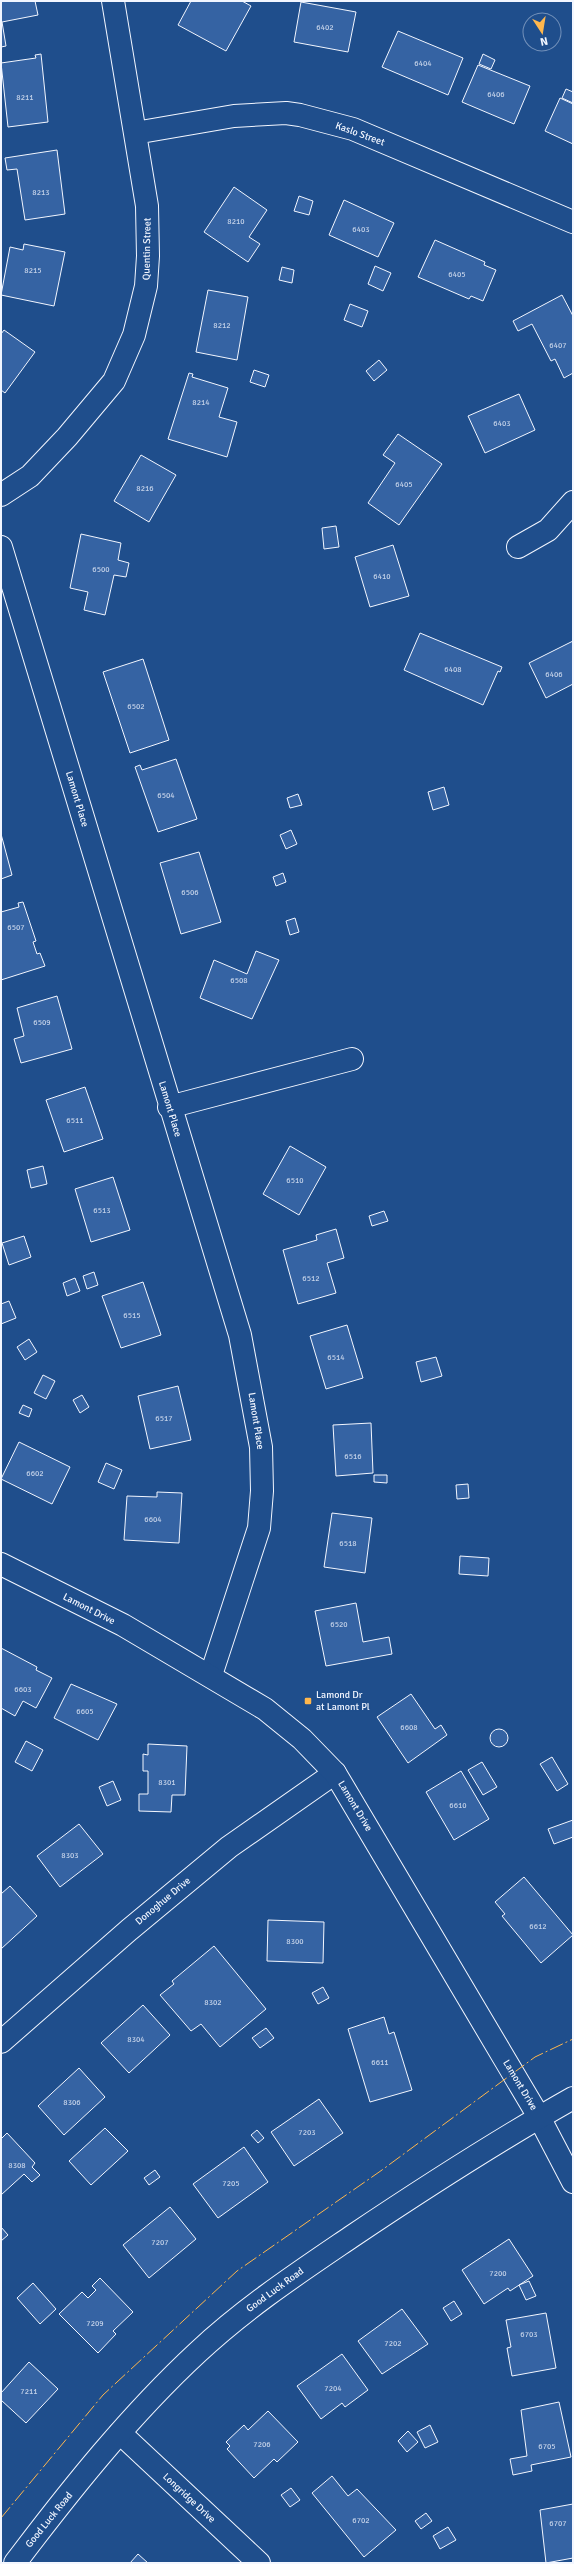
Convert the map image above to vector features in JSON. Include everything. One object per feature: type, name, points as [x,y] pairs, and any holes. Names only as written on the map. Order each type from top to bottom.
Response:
[{"type":"street","name":"Quentin Street","points":[[1,495],[30,476],[91,409],[114,381],[134,335],[146,286],[148,256],[147,206],[113,1]]},
{"type":"street","name":"Kaslo Street","points":[[135,133],[234,116],[286,113],[300,115],[353,130],[573,222]]},
{"type":"street","points":[[518,548],[548,530],[573,502]]},
{"type":"street","name":"Lamont Place","points":[[1,547],[240,1335],[261,1447],[262,1491],[259,1528],[211,1675]]},
{"type":"street","points":[[170,1107],[352,1059]]},
{"type":"street","name":"Lamont Drive","points":[[1,1564],[123,1625],[211,1675],[265,1709],[302,1740],[335,1773],[539,2117],[573,2182]]},
{"type":"street","name":"Donoghue Drive","points":[[1,2042],[129,1930],[229,1847],[335,1773]]},
{"type":"street","name":"Good Luck Road","points":[[14,2563],[120,2433],[198,2352],[264,2295],[418,2191],[539,2117],[573,2098]]},
{"type":"street","name":"Longridge Drive","points":[[120,2433],[259,2563]]},
{"type":"building","points":[[1,1],[35,1],[38,15],[2,22],[6,46],[1,47]]},
{"type":"building","points":[[191,1],[242,1],[251,6],[226,51],[178,25]]},
{"type":"building","points":[[301,2],[356,12],[348,52],[294,42]]},
{"type":"building","points":[[398,31],[463,58],[448,95],[382,67]]},
{"type":"building","points":[[41,54],[48,122],[8,127],[1,63],[36,58],[35,55]]},
{"type":"building","points":[[483,54],[495,60],[491,69],[479,64]]},
{"type":"building","points":[[478,65],[530,86],[514,124],[462,102]]},
{"type":"building","points":[[566,89],[573,92],[573,103],[562,98]]},
{"type":"building","points":[[560,98],[573,104],[573,144],[545,131]]},
{"type":"building","points":[[57,150],[65,214],[25,220],[17,169],[7,170],[5,158]]},
{"type":"building","points":[[234,187],[267,210],[249,237],[260,244],[248,262],[204,232]]},
{"type":"building","points":[[299,196],[313,201],[309,215],[294,211]]},
{"type":"building","points":[[344,200],[394,223],[378,257],[329,235]]},
{"type":"building","points":[[435,240],[485,262],[484,265],[496,270],[483,301],[471,296],[469,299],[418,277]]},
{"type":"building","points":[[24,244],[65,252],[54,306],[1,295],[10,247],[23,250]]},
{"type":"building","points":[[375,266],[391,273],[383,291],[368,284]]},
{"type":"building","points":[[282,267],[294,270],[292,283],[279,280]]},
{"type":"building","points":[[208,290],[248,297],[237,360],[196,352]]},
{"type":"building","points":[[562,295],[573,316],[573,373],[564,378],[555,359],[551,361],[532,324],[518,331],[513,321]]},
{"type":"building","points":[[350,304],[368,311],[362,327],[344,320]]},
{"type":"building","points":[[4,330],[35,352],[5,393],[1,390],[1,334]]},
{"type":"building","points":[[379,360],[387,370],[374,381],[366,371]]},
{"type":"building","points":[[254,370],[269,375],[265,387],[250,382]]},
{"type":"building","points":[[189,373],[193,374],[192,377],[228,388],[219,417],[237,422],[227,457],[168,439]]},
{"type":"building","points":[[519,394],[535,430],[485,453],[468,416]]},
{"type":"building","points":[[398,434],[442,464],[399,525],[368,503],[395,463],[383,455]]},
{"type":"building","points":[[141,455],[176,475],[149,522],[114,501]]},
{"type":"building","points":[[336,526],[339,547],[324,549],[322,528]]},
{"type":"building","points":[[81,534],[121,543],[118,560],[129,563],[126,577],[114,575],[105,615],[84,610],[88,592],[70,588]]},
{"type":"building","points":[[393,545],[409,596],[370,607],[355,557]]},
{"type":"building","points":[[420,633],[502,667],[500,672],[498,671],[483,705],[404,670]]},
{"type":"building","points":[[573,641],[573,684],[546,698],[529,663]]},
{"type":"building","points":[[143,659],[169,740],[130,753],[103,672]]},
{"type":"building","points":[[176,759],[197,819],[158,832],[135,767],[140,765],[142,770]]},
{"type":"building","points":[[444,787],[449,805],[433,810],[428,792]]},
{"type":"building","points":[[298,794],[302,805],[290,808],[287,798]]},
{"type":"building","points":[[291,830],[297,844],[286,849],[280,835]]},
{"type":"building","points":[[1,834],[12,875],[1,879]]},
{"type":"building","points":[[199,852],[221,922],[181,934],[160,863]]},
{"type":"building","points":[[283,873],[286,882],[276,886],[273,877]]},
{"type":"building","points":[[23,902],[36,941],[33,942],[37,954],[40,953],[45,966],[1,980],[1,912],[19,907],[18,903]]},
{"type":"building","points":[[295,918],[299,932],[290,935],[286,921]]},
{"type":"building","points":[[256,951],[279,960],[252,1019],[200,998],[214,960],[247,974]]},
{"type":"building","points":[[57,996],[72,1049],[21,1063],[14,1039],[24,1036],[17,1008]]},
{"type":"building","points":[[85,1087],[103,1139],[64,1152],[46,1100]]},
{"type":"building","points":[[290,1146],[326,1167],[299,1215],[263,1194]]},
{"type":"building","points":[[43,1166],[47,1184],[31,1188],[27,1170]]},
{"type":"building","points":[[113,1177],[130,1230],[91,1242],[75,1189]]},
{"type":"building","points":[[384,1211],[388,1221],[372,1226],[369,1216]]},
{"type":"building","points":[[336,1229],[344,1258],[327,1263],[336,1293],[298,1304],[283,1250],[317,1240],[316,1235]]},
{"type":"building","points":[[24,1236],[31,1257],[9,1265],[2,1243]]},
{"type":"building","points":[[94,1272],[98,1285],[87,1289],[83,1276]]},
{"type":"building","points":[[75,1278],[80,1291],[67,1296],[63,1283]]},
{"type":"building","points":[[143,1282],[161,1335],[121,1348],[102,1296]]},
{"type":"building","points":[[9,1301],[16,1318],[1,1324],[1,1304]]},
{"type":"building","points":[[347,1325],[363,1378],[326,1389],[310,1336]]},
{"type":"building","points":[[29,1339],[37,1352],[25,1360],[17,1347]]},
{"type":"building","points":[[436,1357],[442,1376],[421,1382],[416,1362]]},
{"type":"building","points":[[43,1375],[55,1381],[46,1399],[34,1393]]},
{"type":"building","points":[[178,1386],[191,1440],[150,1449],[138,1396]]},
{"type":"building","points":[[82,1395],[89,1407],[80,1413],[73,1400]]},
{"type":"building","points":[[23,1405],[32,1409],[29,1417],[19,1413]]},
{"type":"building","points":[[371,1423],[373,1473],[336,1476],[333,1425]]},
{"type":"building","points":[[19,1442],[70,1467],[52,1504],[1,1479]]},
{"type":"building","points":[[106,1463],[122,1470],[114,1489],[98,1482]]},
{"type":"building","points":[[374,1475],[387,1475],[387,1483],[374,1482]]},
{"type":"building","points":[[468,1484],[469,1498],[457,1499],[456,1485]]},
{"type":"building","points":[[157,1492],[182,1493],[179,1543],[124,1540],[127,1496],[157,1497]]},
{"type":"building","points":[[332,1513],[372,1518],[365,1573],[324,1567]]},
{"type":"building","points":[[460,1556],[489,1558],[488,1576],[459,1574]]},
{"type":"building","points":[[356,1603],[363,1642],[389,1637],[392,1654],[326,1666],[315,1611]]},
{"type":"building","points":[[1,1648],[37,1667],[36,1670],[52,1678],[36,1708],[23,1701],[15,1716],[1,1708]]},
{"type":"building","points":[[71,1684],[117,1704],[98,1740],[54,1718]]},
{"type":"building","points":[[411,1694],[435,1729],[441,1725],[447,1735],[408,1763],[377,1717]]},
{"type":"building","points":[[495,1729],[503,1729],[508,1734],[506,1745],[503,1747],[495,1747],[490,1742],[490,1734]]},
{"type":"building","points":[[26,1741],[43,1750],[32,1771],[15,1762]]},
{"type":"building","points":[[148,1744],[187,1746],[185,1795],[172,1795],[171,1812],[139,1811],[139,1794],[148,1794],[148,1771],[143,1771],[143,1754],[148,1755]]},
{"type":"building","points":[[552,1757],[568,1784],[557,1791],[540,1764]]},
{"type":"building","points":[[482,1762],[497,1787],[483,1795],[468,1770]]},
{"type":"building","points":[[461,1771],[489,1819],[454,1840],[426,1792]]},
{"type":"building","points":[[113,1781],[121,1800],[107,1806],[99,1787]]},
{"type":"building","points":[[573,1820],[573,1837],[554,1844],[548,1829]]},
{"type":"building","points":[[79,1824],[103,1854],[60,1887],[37,1856]]},
{"type":"building","points":[[524,1877],[573,1935],[541,1963],[502,1916],[505,1914],[495,1902]]},
{"type":"building","points":[[10,1886],[37,1916],[1,1949],[1,1894]]},
{"type":"building","points":[[268,1920],[324,1922],[323,1963],[267,1961]]},
{"type":"building","points":[[214,1946],[266,2009],[220,2047],[201,2024],[191,2031],[160,1995],[174,1984],[172,1981]]},
{"type":"building","points":[[323,1987],[329,1998],[318,2004],[312,1993]]},
{"type":"building","points":[[143,2005],[170,2035],[129,2073],[101,2043]]},
{"type":"building","points":[[384,2017],[389,2034],[394,2032],[412,2090],[370,2102],[348,2029]]},
{"type":"building","points":[[266,2028],[274,2038],[260,2048],[252,2038]]},
{"type":"building","points":[[79,2068],[105,2097],[64,2135],[38,2106]]},
{"type":"building","points":[[319,2099],[343,2133],[294,2166],[271,2132]]},
{"type":"building","points":[[105,2128],[128,2151],[91,2185],[69,2161]]},
{"type":"building","points":[[257,2130],[264,2138],[258,2143],[251,2135]]},
{"type":"building","points":[[7,2133],[35,2163],[32,2167],[40,2175],[32,2182],[24,2174],[1,2195],[1,2139]]},
{"type":"building","points":[[244,2147],[268,2182],[218,2218],[193,2184]]},
{"type":"building","points":[[155,2170],[160,2177],[149,2185],[144,2178]]},
{"type":"building","points":[[170,2207],[196,2239],[149,2278],[123,2245]]},
{"type":"building","points":[[1,2227],[8,2235],[1,2241]]},
{"type":"building","points":[[509,2239],[533,2276],[510,2291],[508,2288],[484,2304],[462,2270]]},
{"type":"building","points":[[100,2278],[133,2312],[113,2331],[116,2334],[98,2353],[59,2314],[82,2292],[88,2298],[96,2290],[92,2286]]},
{"type":"building","points":[[529,2281],[536,2296],[526,2300],[519,2285]]},
{"type":"building","points":[[33,2283],[56,2309],[40,2324],[17,2298]]},
{"type":"building","points":[[454,2301],[462,2314],[451,2321],[443,2308]]},
{"type":"building","points":[[402,2309],[428,2344],[382,2374],[358,2341]]},
{"type":"building","points":[[546,2313],[556,2368],[512,2376],[507,2348],[511,2347],[506,2320]]},
{"type":"building","points":[[342,2354],[368,2390],[345,2407],[342,2403],[321,2419],[297,2386]]},
{"type":"building","points":[[29,2362],[58,2389],[26,2423],[1,2400],[1,2393]]},
{"type":"building","points":[[559,2402],[571,2457],[531,2465],[532,2471],[513,2475],[510,2459],[527,2456],[521,2410]]},
{"type":"building","points":[[268,2411],[298,2442],[277,2462],[274,2459],[254,2478],[227,2449],[230,2446],[226,2442],[244,2425],[248,2430]]},
{"type":"building","points":[[430,2425],[438,2442],[425,2448],[417,2432]]},
{"type":"building","points":[[408,2431],[418,2442],[407,2452],[398,2441]]},
{"type":"building","points":[[332,2476],[348,2496],[357,2489],[396,2530],[364,2557],[312,2493]]},
{"type":"building","points":[[291,2488],[300,2500],[290,2507],[281,2495]]},
{"type":"building","points":[[573,2504],[573,2558],[546,2563],[540,2510]]},
{"type":"building","points":[[426,2513],[432,2521],[421,2529],[415,2521]]},
{"type":"building","points":[[448,2527],[456,2540],[440,2549],[433,2536]]},
{"type":"building","points":[[138,2554],[148,2563],[130,2563]]},
{"type":"power","points":[[1,2518],[103,2395],[237,2271],[382,2170],[535,2057],[573,2039]]},
{"type":"place","name":"Lamond Dr at Lamont Pl","points":[[308,1701]]}]
